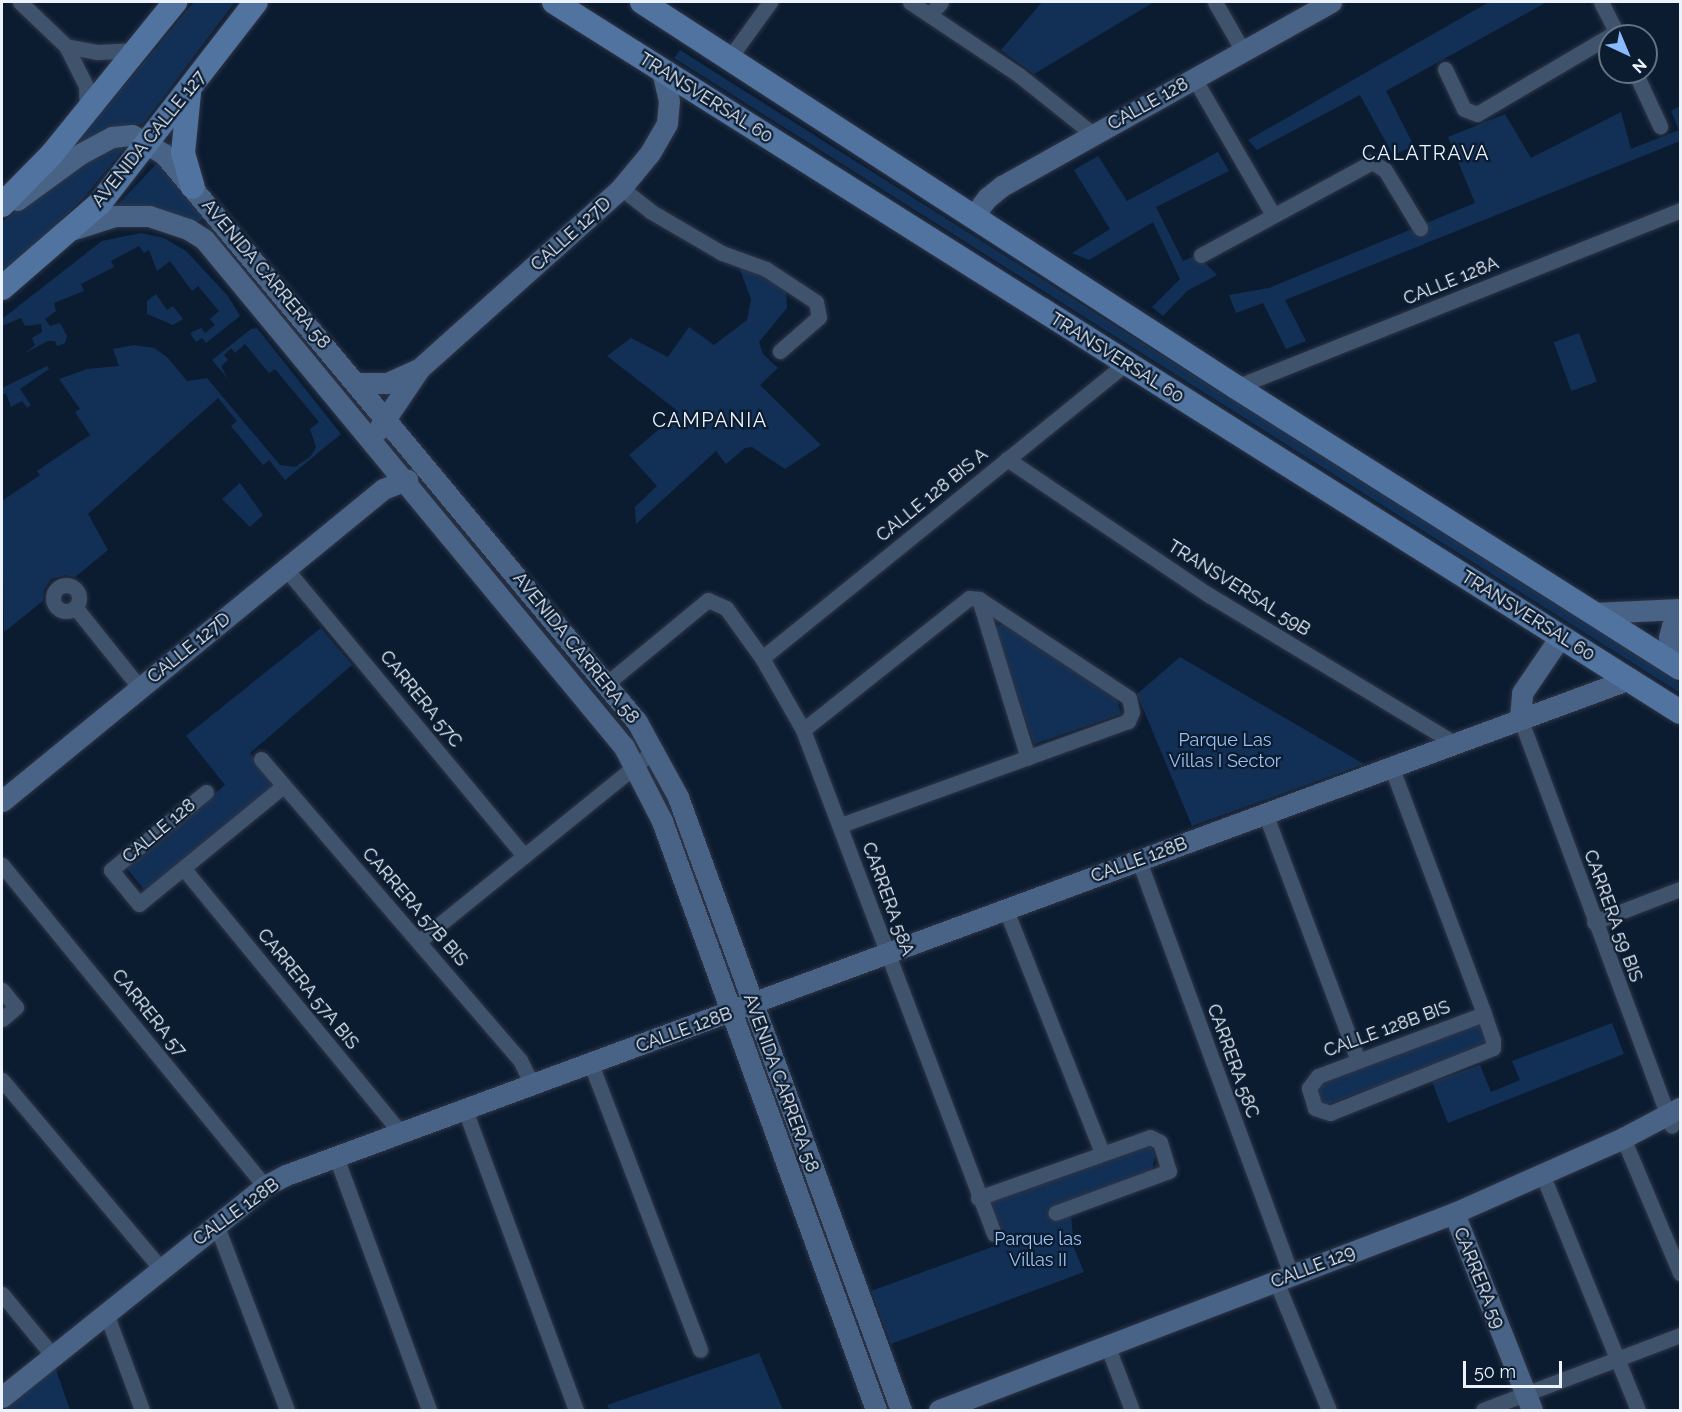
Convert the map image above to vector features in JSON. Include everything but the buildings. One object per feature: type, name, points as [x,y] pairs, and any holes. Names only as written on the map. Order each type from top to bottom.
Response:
[{"type":"main road","points":[[2,205],[86,114],[175,2]]},
{"type":"main road","points":[[237,27],[248,2]]},
{"type":"main road","name":"AVENIDA CALLE 127","points":[[2,288],[100,203],[149,143],[256,2]]},
{"type":"main road","name":"TRANSVERSAL 60","points":[[554,2],[1680,712]]},
{"type":"main road","name":"TRANSVERSAL 60","points":[[642,2],[728,60],[1236,387],[1680,666]]},
{"type":"main road","name":"CALLE 128","points":[[973,217],[993,192],[1331,2]]},
{"type":"main road","name":"CALLE 127D","points":[[373,439],[420,368],[621,188],[650,153],[667,123],[669,101],[662,70]]},
{"type":"main road","points":[[189,91],[183,153],[193,187]]},
{"type":"main road","points":[[2,211],[100,141],[132,135],[149,143]]},
{"type":"main road","name":"AVENIDA CARRERA 58","points":[[149,143],[193,187],[357,383],[606,684],[655,750],[678,797],[901,1410]]},
{"type":"main road","name":"AVENIDA CARRERA 58","points":[[70,231],[115,216],[149,216],[168,220],[204,239],[596,708],[635,766],[662,821],[876,1410]]},
{"type":"main road","name":"CALLE 127D","points":[[357,383],[387,383],[420,368]]},
{"type":"main road","points":[[376,495],[389,458]]},
{"type":"main road","name":"CALLE 127D","points":[[2,801],[376,495],[407,480]]},
{"type":"main road","points":[[1594,614],[1680,609]]},
{"type":"main road","points":[[1680,617],[1672,626],[1669,637],[1680,666]]},
{"type":"main road","points":[[1520,718],[1522,693],[1560,637]]},
{"type":"main road","name":"CALLE 128B","points":[[2,1397],[265,1185],[1630,679]]},
{"type":"main road","name":"CALLE 129","points":[[939,1410],[1109,1351],[1283,1283],[1547,1186],[1675,1118]]},
{"type":"main road","name":"CALLE 129","points":[[1456,1219],[1626,1143]]},
{"type":"main road","name":"CARRERA 59","points":[[1456,1219],[1528,1402]]},
{"type":"main road","name":"CALLE 129","points":[[974,1410],[1109,1351]]},
{"type":"street","points":[[20,2],[66,46],[86,86],[86,114]]},
{"type":"street","points":[[728,60],[770,2]]},
{"type":"street","points":[[910,2],[1018,75],[1094,135]]},
{"type":"street","points":[[930,15],[941,2]]},
{"type":"street","points":[[1215,2],[1243,51]]},
{"type":"street","points":[[1601,2],[1612,24]]},
{"type":"street","points":[[1444,69],[1464,110],[1470,114],[1477,114],[1598,45]]},
{"type":"street","points":[[66,46],[97,52],[137,50]]},
{"type":"street","points":[[1194,78],[1272,213]]},
{"type":"street","points":[[1641,84],[1660,126]]},
{"type":"street","points":[[1201,255],[1272,213],[1367,163],[1377,163],[1385,170],[1420,228]]},
{"type":"street","points":[[621,188],[650,211],[722,253],[766,269],[816,302],[821,312],[780,351]]},
{"type":"street","name":"CALLE 128A","points":[[1236,387],[1680,210]]},
{"type":"street","name":"CALLE 128 BIS A","points":[[762,658],[1126,363]]},
{"type":"street","name":"TRANSVERSAL 59B","points":[[1007,459],[1209,595],[1454,743]]},
{"type":"street","name":"CARRERA 57C","points":[[286,569],[524,855]]},
{"type":"street","points":[[840,825],[1128,721],[1132,712],[1129,698],[1119,688],[974,598]]},
{"type":"street","points":[[803,730],[974,598]]},
{"type":"street","points":[[974,598],[1028,758]]},
{"type":"street","name":"CARRERA 58A","points":[[606,684],[708,600],[726,608],[762,658],[803,730],[978,1198],[994,1234]]},
{"type":"street","points":[[75,607],[140,688]]},
{"type":"street","name":"CARRERA 59 BIS","points":[[1520,718],[1594,922],[1675,1118]]},
{"type":"street","points":[[419,940],[655,750]]},
{"type":"street","name":"CARRERA 57B BIS","points":[[261,759],[520,1060],[532,1085]]},
{"type":"street","points":[[1391,766],[1484,1014]]},
{"type":"street","points":[[184,869],[284,786]]},
{"type":"street","name":"CALLE 128","points":[[184,869],[139,904],[111,870],[206,792]]},
{"type":"street","points":[[1265,813],[1358,1060]]},
{"type":"street","name":"CARRERA 58C","points":[[1139,861],[1283,1283],[1329,1410]]},
{"type":"street","name":"CARRERA 57","points":[[2,865],[265,1185]]},
{"type":"street","name":"CARRERA 57A BIS","points":[[184,869],[401,1133]]},
{"type":"street","points":[[1594,922],[1680,889]]},
{"type":"street","points":[[1006,910],[1102,1153]]},
{"type":"street","points":[[2,990],[16,1007],[2,1019]]},
{"type":"street","name":"CALLE 128B BIS","points":[[1484,1014],[1493,1048],[1486,1054],[1330,1113],[1320,1113],[1315,1108],[1309,1088],[1313,1079],[1484,1014]]},
{"type":"street","points":[[591,1064],[700,1350]]},
{"type":"street","points":[[2,1080],[161,1269]]},
{"type":"street","points":[[465,1110],[576,1410]]},
{"type":"street","points":[[978,1198],[1102,1153],[1154,1137],[1160,1142],[1169,1171],[1055,1213]]},
{"type":"street","points":[[1626,1143],[1680,1273]]},
{"type":"street","points":[[336,1157],[429,1410]]},
{"type":"street","points":[[1547,1186],[1638,1410]]},
{"type":"street","points":[[216,1224],[287,1410]]},
{"type":"street","points":[[2,1294],[53,1356]]},
{"type":"street","points":[[106,1313],[142,1410]]},
{"type":"street","points":[[1483,1410],[1528,1402],[1617,1359],[1680,1335]]},
{"type":"street","points":[[1109,1351],[1132,1410]]},
{"type":"green space","points":[[194,2],[235,2],[143,124],[131,125],[61,161]]},
{"type":"green space","points":[[1042,2],[1154,2],[1034,74],[1001,50]]},
{"type":"green space","points":[[1489,2],[1547,2],[1386,91],[1414,146],[1393,155],[1360,95],[1257,150],[1248,140]]},
{"type":"green space","points":[[680,50],[1680,683],[1680,693],[674,58]]},
{"type":"green space","points":[[1680,106],[1680,141],[1285,300],[1306,341],[1286,349],[1263,303],[1236,313],[1229,295],[1269,288],[1475,203],[1448,137],[1505,114],[1531,158],[1621,112],[1631,149],[1679,130],[1671,111]]},
{"type":"green space","points":[[122,144],[123,150],[87,194],[42,240],[2,273],[2,222],[89,155]]},
{"type":"green space","points":[[1218,152],[1229,171],[1156,207],[1183,261],[1197,255],[1217,275],[1187,291],[1163,316],[1152,307],[1180,279],[1153,222],[1089,260],[1072,253],[1110,229],[1074,170],[1098,156],[1127,201]]},
{"type":"green space","points":[[159,161],[206,214],[198,223],[110,213]]},
{"type":"green space","points":[[141,233],[164,238],[186,251],[228,296],[240,316],[206,343],[202,338],[196,342],[190,333],[201,328],[205,333],[215,325],[210,319],[219,311],[198,286],[192,291],[170,261],[157,271],[149,250],[144,253],[139,246],[111,261],[114,267],[81,284],[84,291],[54,303],[56,311],[45,319],[50,326],[60,323],[67,336],[65,343],[57,346],[55,341],[48,341],[25,353],[35,345],[32,338],[42,332],[41,324],[25,326],[21,318],[2,326],[2,319],[102,241]]},
{"type":"green space","points":[[739,267],[764,275],[786,290],[787,308],[759,342],[763,354],[778,368],[760,385],[821,445],[785,469],[752,447],[745,448],[726,464],[716,451],[636,524],[635,507],[657,486],[629,455],[679,412],[607,356],[631,338],[668,357],[689,327],[714,345],[747,320],[751,299]]},
{"type":"green space","points":[[156,294],[167,310],[173,306],[183,319],[173,325],[147,314],[147,301]]},
{"type":"green space","points":[[257,328],[341,434],[285,480],[269,460],[263,465],[231,426],[237,421],[218,398],[88,514],[108,550],[75,577],[65,575],[51,579],[44,590],[43,601],[4,632],[2,501],[40,475],[37,471],[90,435],[75,412],[80,409],[59,379],[87,369],[119,366],[113,349],[134,345],[154,348],[167,357],[187,381],[207,378],[280,465],[295,467],[311,456],[316,447],[310,429],[319,422],[275,369],[269,373],[245,344],[235,353],[231,348],[224,355],[228,360],[221,366],[228,379],[212,360],[251,329]]},
{"type":"green space","points":[[1579,333],[1597,382],[1571,391],[1554,342]]},
{"type":"green space","points":[[47,366],[49,369],[20,389],[31,405],[27,408],[22,401],[11,407],[6,393],[2,395],[2,388]]},
{"type":"green space","points":[[240,483],[263,515],[250,527],[222,499]]},
{"type":"green space","points":[[1005,623],[1115,692],[1121,714],[1034,744],[995,627]]},
{"type":"green space","points":[[321,628],[352,665],[250,753],[277,785],[146,892],[125,866],[225,785],[186,736]]},
{"type":"green space","name":"Parque Las Villas I Sector","points":[[1180,657],[1364,764],[1192,826],[1137,694]]},
{"type":"green space","points":[[1481,1022],[1489,1040],[1483,1048],[1326,1105],[1319,1102],[1316,1093],[1321,1078]]},
{"type":"green space","points":[[1612,1023],[1624,1054],[1448,1123],[1432,1082],[1480,1065],[1491,1092],[1520,1080],[1512,1061]]},
{"type":"green space","name":"Parque las Villas II","points":[[1143,1143],[1152,1148],[1155,1155],[1152,1171],[1070,1203],[1074,1248],[1084,1272],[891,1344],[871,1291],[1000,1244],[1004,1232],[987,1201]]},
{"type":"green space","points":[[759,1353],[783,1410],[610,1410],[607,1405]]},
{"type":"green space","points":[[55,1367],[70,1410],[4,1410]]},
{"type":"district","name":"CALATRAVA","points":[[1426,153]]},
{"type":"district","name":"CAMPANIA","points":[[710,420]]}]
